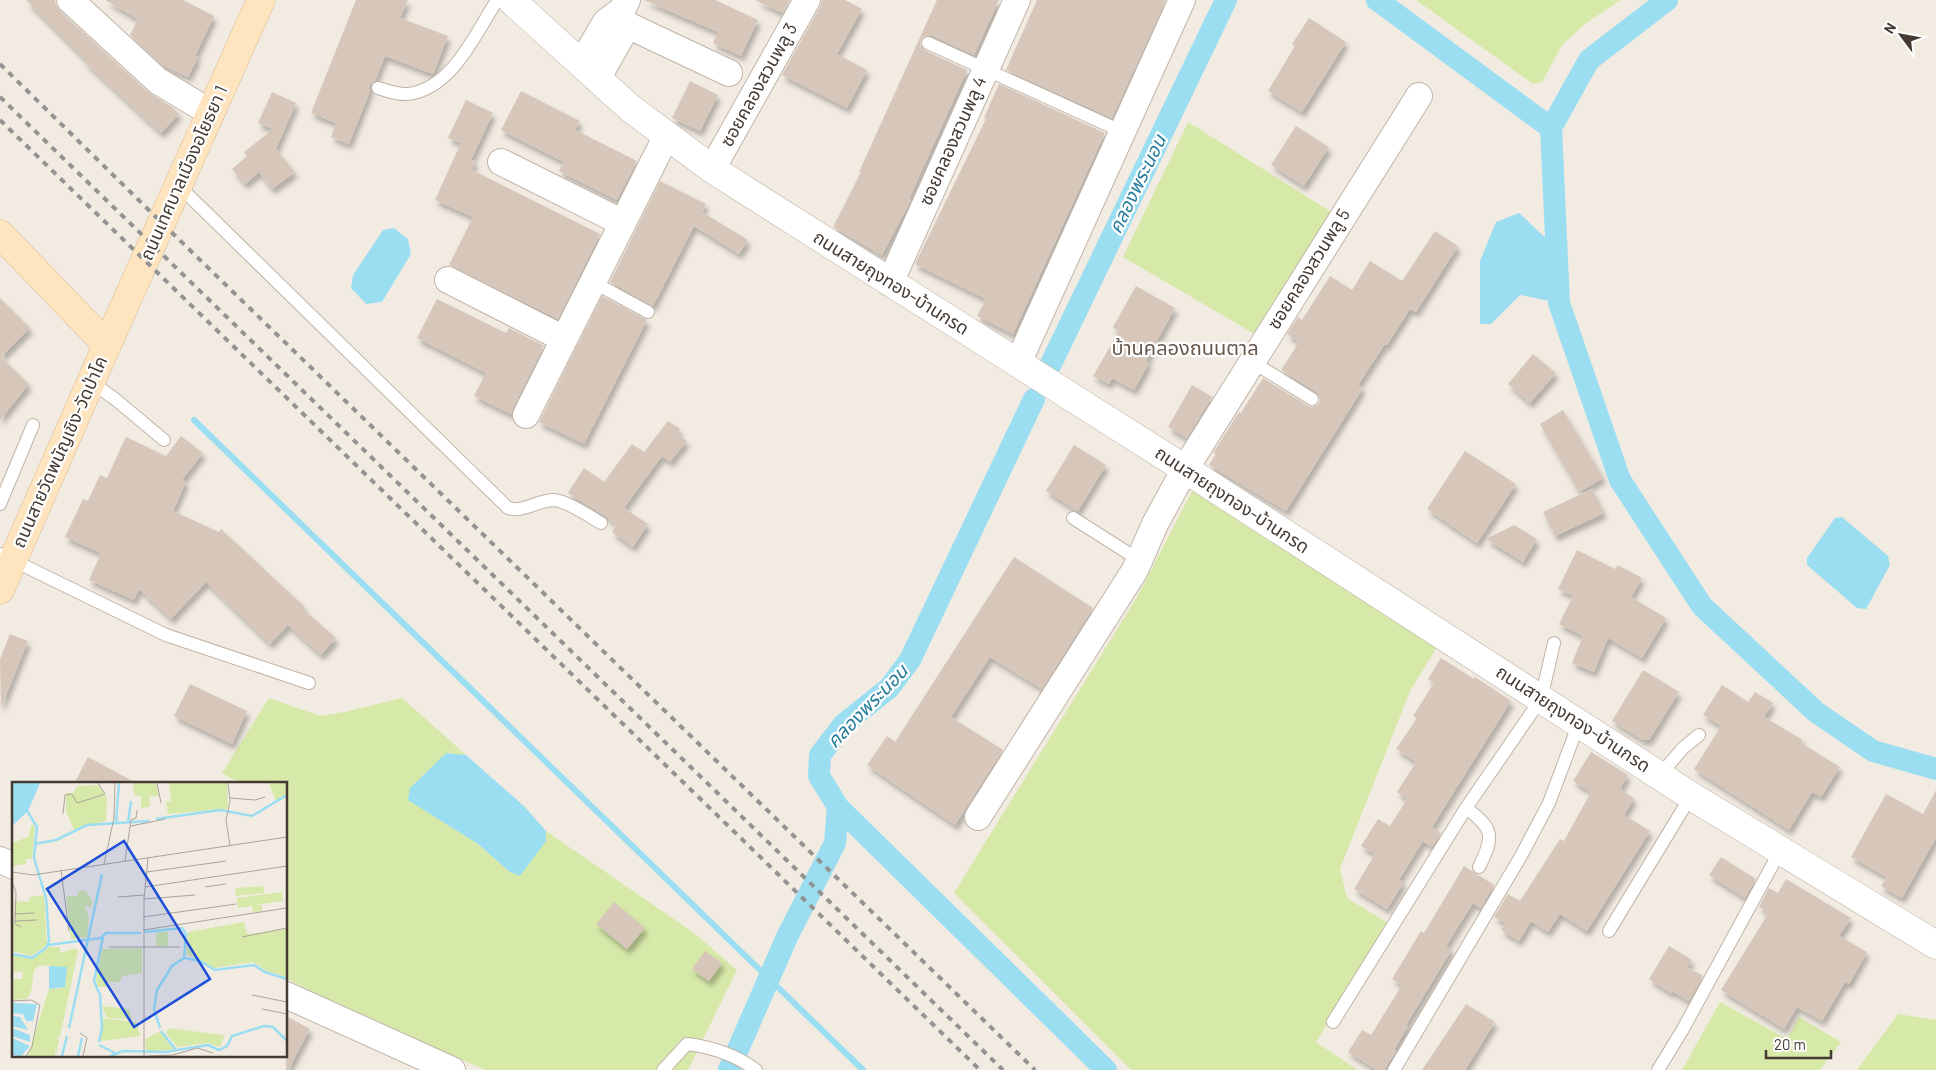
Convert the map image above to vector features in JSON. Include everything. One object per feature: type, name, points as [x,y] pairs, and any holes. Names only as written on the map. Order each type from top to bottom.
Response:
[{"type":"main road","name":"ถนนเทศบาลเมืองอโยธยา 1","points":[[107,345],[261,0]]},
{"type":"main road","name":"ถนนสายวัดพนัญเชิง-วัดป่าโค","points":[[0,234],[107,345],[6,558],[0,590]]},
{"type":"street","points":[[70,0],[158,81],[211,113]]},
{"type":"street","name":"ถนนสายถุงทอง-บ้านกรด","points":[[511,0],[630,108],[666,137],[712,169],[1185,469],[1691,796],[1936,945]]},
{"type":"street","name":"ซอยคลองสวนพลู 3","points":[[712,169],[807,0]]},
{"type":"street","name":"ซอยคลองสวนพลู 4","points":[[890,283],[1016,0]]},
{"type":"street","points":[[1018,363],[1182,0]]},
{"type":"street","points":[[589,72],[619,19],[729,73]]},
{"type":"street","name":"ซอยคลองสวนพลู 5","points":[[978,816],[1130,578],[1155,524],[1185,469],[1419,96]]},
{"type":"street","points":[[526,415],[666,137]]},
{"type":"street","points":[[501,162],[623,223]]},
{"type":"street","points":[[448,280],[564,339]]},
{"type":"street","points":[[0,860],[12,865]]},
{"type":"street","points":[[288,996],[452,1070]]},
{"type":"lane","points":[[378,88],[398,94],[410,94],[443,79],[456,66],[497,0]]},
{"type":"lane","points":[[928,43],[1123,132]]},
{"type":"lane","points":[[179,186],[508,508],[518,510],[540,502],[561,501],[602,523]]},
{"type":"lane","points":[[592,282],[648,312]]},
{"type":"lane","points":[[1251,361],[1312,399]]},
{"type":"lane","points":[[91,382],[115,399],[164,440]]},
{"type":"lane","points":[[0,504],[33,425]]},
{"type":"lane","points":[[1073,518],[1139,560]]},
{"type":"lane","points":[[6,558],[166,635],[309,683]]},
{"type":"lane","points":[[1333,1022],[1466,808],[1541,698],[1554,643]]},
{"type":"lane","points":[[1394,1070],[1516,865],[1549,803],[1579,723]]},
{"type":"lane","points":[[1660,775],[1683,748],[1699,735]]},
{"type":"lane","points":[[1608,931],[1691,796]]},
{"type":"lane","points":[[1466,808],[1482,819],[1489,834],[1489,848],[1479,866]]},
{"type":"lane","points":[[1658,1070],[1683,1029],[1780,851]]},
{"type":"lane","points":[[663,1070],[687,1044],[710,1047],[752,1067]]},
{"type":"green space","points":[[1416,0],[1621,0],[1585,24],[1562,45],[1542,82],[1533,84]]},
{"type":"green space","points":[[1188,122],[1333,213],[1258,336],[1123,257]]},
{"type":"green space","points":[[1192,491],[1437,647],[1410,691],[1340,869],[1347,898],[1388,923],[1316,1042],[1358,1070],[1131,1070],[954,893],[1137,597]]},
{"type":"green space","points":[[269,698],[320,716],[402,698],[466,755],[446,753],[478,844],[510,872],[546,841],[546,831],[694,933],[737,970],[688,1070],[485,1070],[333,1002],[288,979],[288,782],[238,782],[222,773]]},
{"type":"green space","points":[[1720,1002],[1787,1039],[1799,1017],[1841,1042],[1820,1070],[1682,1070]]},
{"type":"green space","points":[[1898,1014],[1936,1020],[1936,1070],[1857,1070]]},
{"type":"water","points":[[1519,213],[1567,258],[1566,293],[1554,302],[1520,295],[1491,324],[1480,324],[1480,261],[1496,222]]},
{"type":"water","points":[[394,228],[408,239],[411,254],[382,302],[366,304],[351,288],[353,275],[383,230]]},
{"type":"water","points":[[1842,517],[1888,556],[1890,565],[1866,609],[1857,608],[1807,565],[1807,558],[1835,518]]},
{"type":"water","points":[[446,753],[466,755],[524,806],[546,831],[546,841],[520,876],[510,872],[478,844],[408,800],[410,788]]},
{"type":"building","points":[[26,0],[55,0],[60,11],[148,92],[172,107],[179,114],[161,133],[85,62],[86,60]]},
{"type":"building","points":[[105,0],[183,0],[214,16],[195,56],[198,57],[188,77],[161,64],[130,35],[138,19]]},
{"type":"building","points":[[356,0],[408,0],[400,18],[448,36],[433,74],[385,56],[375,81],[370,85],[370,91],[349,144],[331,137],[336,123],[311,113]]},
{"type":"building","points":[[644,0],[715,0],[758,20],[741,56],[713,43],[718,32]]},
{"type":"building","points":[[755,0],[790,0],[783,13]]},
{"type":"building","points":[[822,0],[845,0],[862,9],[837,54],[867,70],[847,108],[782,75],[820,7]]},
{"type":"building","points":[[937,0],[999,0],[974,55],[931,35],[924,36],[921,39],[920,44],[924,50],[967,70],[909,199],[911,200],[882,255],[833,227],[861,172],[859,172]]},
{"type":"building","points":[[1037,0],[1166,0],[1112,118],[1006,70]]},
{"type":"building","points":[[1309,18],[1346,42],[1302,112],[1268,91],[1295,46],[1292,44]]},
{"type":"building","points":[[690,81],[718,95],[700,131],[672,118]]},
{"type":"building","points":[[999,84],[1105,133],[1013,334],[977,316],[986,299],[915,264],[986,119],[984,118]]},
{"type":"building","points":[[521,91],[580,121],[575,130],[637,161],[617,200],[559,171],[564,162],[501,130]]},
{"type":"building","points":[[272,92],[296,103],[276,149],[295,172],[272,189],[259,172],[245,184],[232,169],[247,156],[244,152],[273,129],[258,123]]},
{"type":"building","points":[[466,100],[493,113],[471,160],[475,161],[472,170],[600,234],[558,319],[449,265],[473,217],[435,200],[461,143],[448,138]]},
{"type":"building","points":[[1296,126],[1329,147],[1304,186],[1271,165]]},
{"type":"building","points":[[660,181],[706,204],[702,212],[748,240],[739,254],[694,226],[653,306],[610,282]]},
{"type":"building","points":[[1435,231],[1458,246],[1416,312],[1410,309],[1358,385],[1363,388],[1286,511],[1209,465],[1216,454],[1213,453],[1263,378],[1308,406],[1312,407],[1319,404],[1320,399],[1317,392],[1281,370],[1299,342],[1287,334],[1298,317],[1302,320],[1330,276],[1352,290],[1370,261],[1402,281]]},
{"type":"building","points":[[1136,286],[1175,308],[1146,361],[1149,363],[1134,390],[1112,378],[1109,384],[1093,376],[1119,331],[1113,327]]},
{"type":"building","points":[[602,296],[647,320],[584,444],[539,422]]},
{"type":"building","points":[[0,298],[30,328],[1,357],[29,384],[0,420]]},
{"type":"building","points":[[437,299],[506,333],[509,328],[544,346],[511,414],[474,396],[486,373],[417,338]]},
{"type":"building","points":[[1533,354],[1556,373],[1530,403],[1508,384]]},
{"type":"building","points":[[1192,385],[1212,397],[1187,438],[1168,427]]},
{"type":"building","points":[[1563,410],[1603,478],[1579,492],[1540,424]]},
{"type":"building","points":[[668,421],[680,429],[677,434],[687,441],[670,462],[662,456],[624,508],[648,524],[633,547],[612,532],[616,525],[606,516],[568,493],[584,468],[604,482],[632,444],[644,452]]},
{"type":"building","points":[[181,436],[203,453],[182,480],[186,482],[173,511],[219,532],[221,529],[305,607],[303,609],[336,638],[321,655],[288,625],[270,644],[206,582],[171,619],[139,589],[134,600],[89,580],[101,553],[65,537],[83,499],[88,501],[100,475],[107,478],[126,437],[166,456]]},
{"type":"building","points":[[1074,445],[1106,465],[1078,511],[1046,491]]},
{"type":"building","points":[[1465,451],[1516,484],[1477,543],[1427,509]]},
{"type":"building","points":[[1592,489],[1604,513],[1555,536],[1543,512]]},
{"type":"building","points":[[1514,525],[1537,539],[1523,562],[1486,539]]},
{"type":"building","points":[[1577,550],[1615,569],[1618,565],[1642,578],[1631,597],[1666,618],[1642,658],[1608,638],[1594,672],[1572,663],[1583,636],[1559,624],[1573,596],[1558,589]]},
{"type":"building","points":[[1014,557],[1093,608],[1042,689],[990,657],[951,717],[1003,750],[955,825],[867,765],[887,736],[895,742]]},
{"type":"building","points":[[10,634],[28,641],[1,708],[0,659]]},
{"type":"building","points":[[1441,658],[1474,679],[1475,677],[1511,701],[1432,827],[1441,833],[1432,847],[1423,841],[1399,880],[1404,882],[1387,909],[1354,889],[1375,854],[1361,846],[1378,819],[1390,826],[1407,799],[1397,792],[1416,762],[1396,749],[1417,718],[1413,716],[1434,683],[1428,679]]},
{"type":"building","points":[[1643,670],[1679,692],[1649,740],[1643,740],[1612,721]]},
{"type":"building","points":[[190,684],[247,711],[232,744],[174,716]]},
{"type":"building","points":[[1722,685],[1748,702],[1755,692],[1773,703],[1764,717],[1803,740],[1801,743],[1840,767],[1821,797],[1812,792],[1789,830],[1694,769],[1721,726],[1703,715]]},
{"type":"building","points":[[1591,752],[1628,775],[1620,789],[1634,798],[1624,815],[1650,831],[1587,931],[1560,914],[1548,932],[1531,921],[1519,941],[1501,930],[1505,923],[1494,917],[1508,894],[1520,901],[1560,839],[1564,841],[1591,792],[1573,781]]},
{"type":"building","points":[[88,757],[134,782],[75,782]]},
{"type":"building","points":[[1936,790],[1936,838],[1902,898],[1881,886],[1887,877],[1851,857],[1886,794],[1923,814]]},
{"type":"building","points":[[1721,857],[1756,879],[1745,898],[1709,875]]},
{"type":"building","points":[[1464,866],[1494,885],[1481,908],[1473,903],[1446,946],[1452,949],[1406,1025],[1408,1026],[1394,1050],[1396,1051],[1384,1070],[1377,1070],[1348,1052],[1362,1030],[1371,1035],[1402,985],[1392,979],[1421,931],[1424,933]]},
{"type":"building","points":[[1786,879],[1851,918],[1839,936],[1867,952],[1849,984],[1845,982],[1822,1021],[1797,1007],[1784,1029],[1721,990],[1766,917],[1764,916],[1767,912],[1759,907],[1769,888],[1778,893]]},
{"type":"building","points":[[614,902],[645,928],[627,949],[596,924]]},
{"type":"building","points":[[1669,946],[1692,960],[1687,967],[1703,976],[1689,1001],[1672,991],[1671,993],[1649,979]]},
{"type":"building","points":[[705,951],[722,963],[709,981],[692,969]]},
{"type":"building","points":[[1466,1004],[1495,1022],[1465,1070],[1422,1070]]},
{"type":"building","points":[[288,1017],[310,1029],[288,1070],[286,1070],[286,1058],[288,1058]]},
{"type":"waterway","name":"คลองพระนอน","points":[[1049,368],[1226,0]]},
{"type":"waterway","points":[[1377,0],[1551,128]]},
{"type":"waterway","points":[[1667,0],[1589,60],[1551,128],[1559,303],[1620,480],[1702,606],[1816,712],[1873,751],[1936,769]]},
{"type":"waterway","name":"คลองพระนอน","points":[[729,1070],[787,937],[835,843],[838,807],[819,776],[820,755],[844,724],[889,688],[910,660],[1034,399]]},
{"type":"waterway","points":[[194,420],[863,1070]]},
{"type":"waterway","points":[[838,807],[1106,1070]]},
{"type":"railway","points":[[0,64],[1035,1070]]},
{"type":"railway","points":[[0,97],[1003,1070]]},
{"type":"railway","points":[[0,120],[980,1070]]},
{"type":"district","name":"บ้านคลองถนนตาล","points":[[1185,348]]}]
